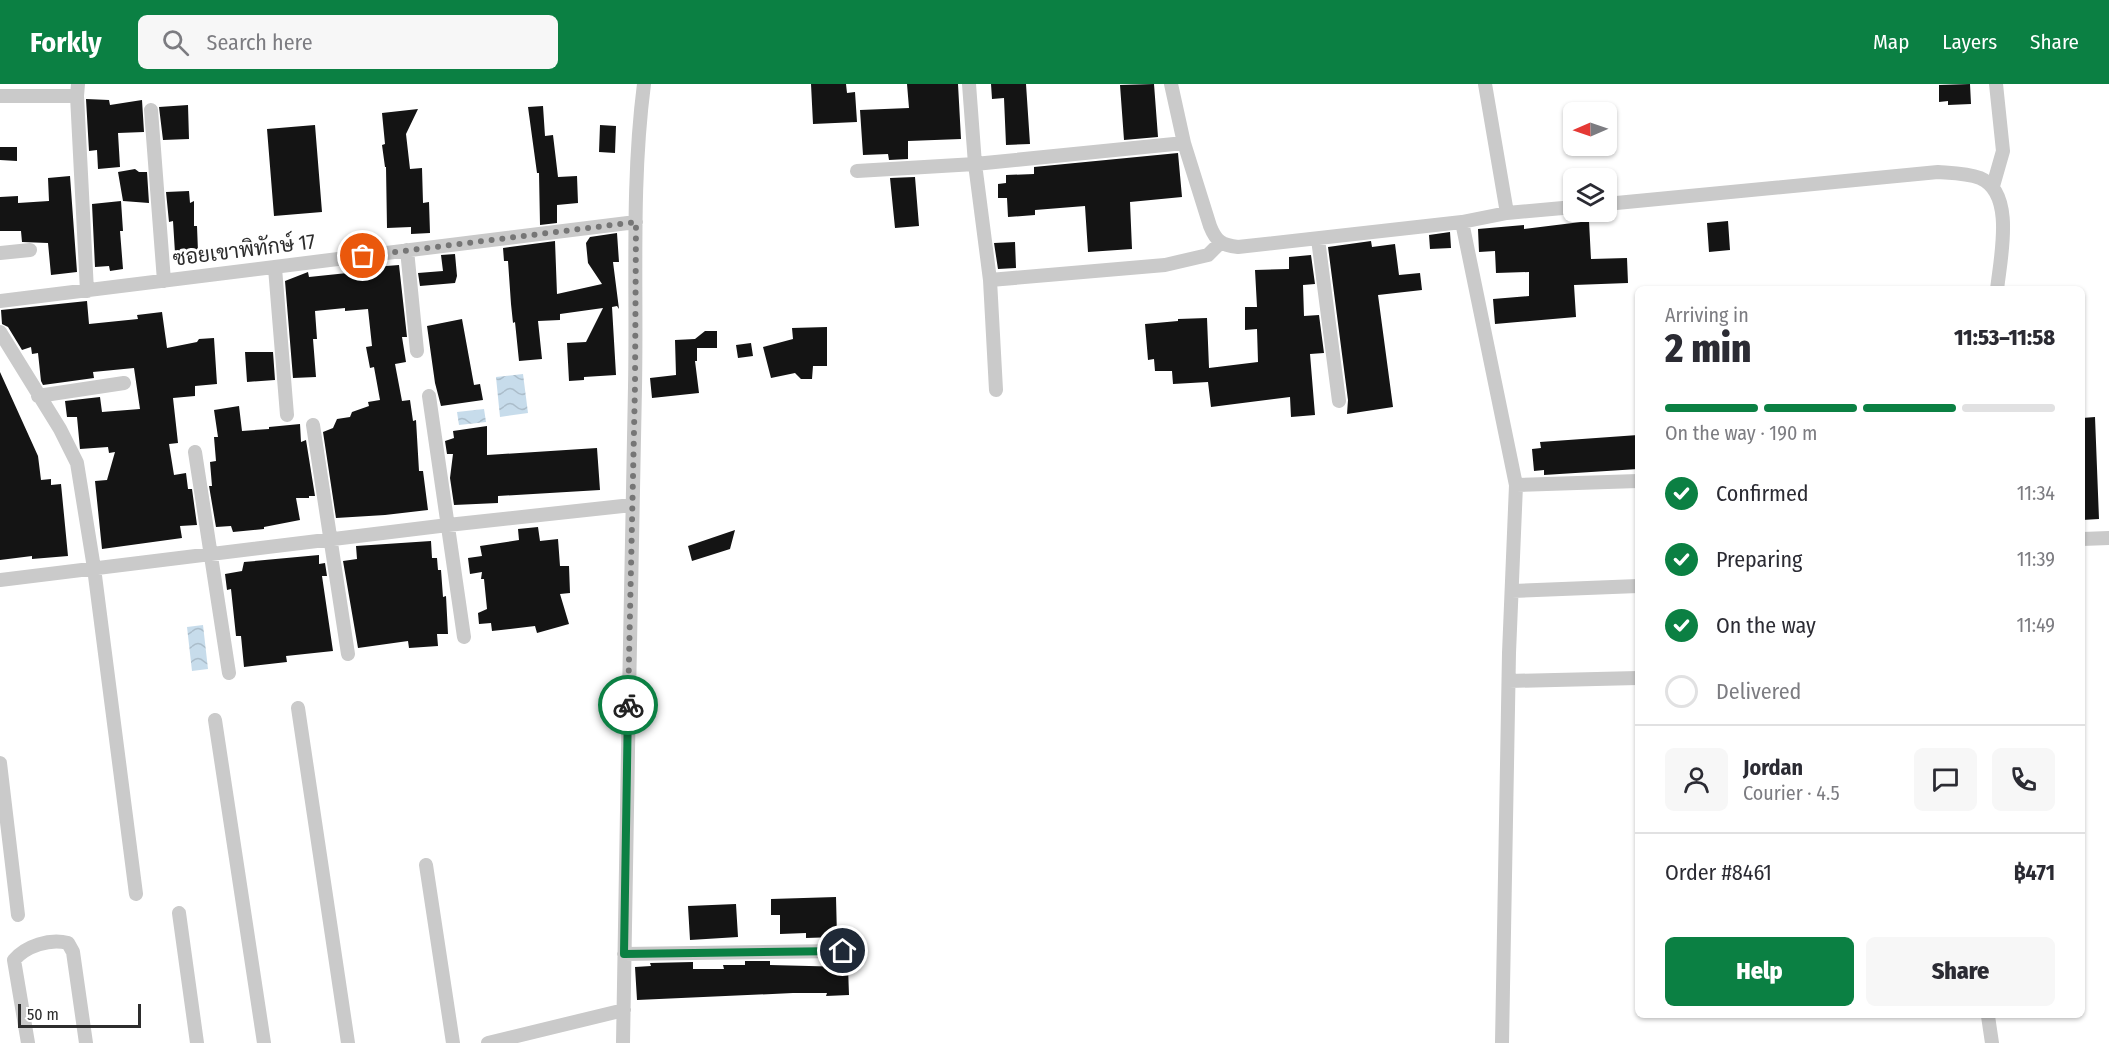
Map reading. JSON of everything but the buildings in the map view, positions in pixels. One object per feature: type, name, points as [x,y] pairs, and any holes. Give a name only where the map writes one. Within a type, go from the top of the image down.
[{"type":"street","points":[[623,1043],[636,222],[639,125],[644,84]]},
{"type":"street","points":[[969,84],[975,164],[990,280],[996,390]]},
{"type":"street","points":[[1171,84],[1185,144],[1210,226],[1220,243],[1238,247],[1318,239],[1462,222],[1507,213],[1563,208]]},
{"type":"street","points":[[1485,84],[1507,213]]},
{"type":"street","points":[[1993,186],[2003,151],[1996,84]]},
{"type":"street","points":[[0,96],[77,90],[87,291]]},
{"type":"street","points":[[151,110],[164,281]]},
{"type":"street","points":[[857,171],[975,164],[1185,144]]},
{"type":"street","points":[[1617,203],[1938,172],[1968,175],[1981,178],[1993,186],[2002,208],[1997,286]]},
{"type":"street","name":"ซอยเขาพิทักษ์ 17","points":[[0,301],[636,222]]},
{"type":"street","points":[[1462,222],[1516,485],[1509,681],[1502,1043]]},
{"type":"street","points":[[1318,239],[1339,401]]},
{"type":"street","points":[[990,280],[1165,265],[1208,255],[1220,243]]},
{"type":"street","points":[[0,253],[30,250]]},
{"type":"street","points":[[406,250],[417,351]]},
{"type":"street","points":[[274,268],[287,415]]},
{"type":"street","points":[[0,332],[60,429],[77,463],[94,568],[136,894]]},
{"type":"street","points":[[38,396],[124,383]]},
{"type":"street","points":[[429,396],[464,637]]},
{"type":"street","points":[[313,425],[348,654]]},
{"type":"street","points":[[195,452],[229,673]]},
{"type":"street","points":[[1516,485],[1635,481]]},
{"type":"street","points":[[0,580],[448,525],[632,505]]},
{"type":"street","points":[[2085,539],[2109,538]]},
{"type":"street","points":[[1512,591],[1635,586]]},
{"type":"street","points":[[1509,681],[1635,678]]},
{"type":"street","points":[[298,708],[348,1043]]},
{"type":"street","points":[[215,720],[264,1043]]},
{"type":"street","points":[[0,763],[18,915]]},
{"type":"street","points":[[426,865],[453,1043]]},
{"type":"street","points":[[178,913],[197,1043]]},
{"type":"street","points":[[28,1043],[14,960],[27,948],[59,940],[68,943],[73,952],[86,1043]]},
{"type":"street","points":[[624,954],[843,951]]},
{"type":"street","points":[[488,1043],[624,1010]]},
{"type":"street","points":[[1988,1018],[1992,1043]]},
{"type":"water","points":[[523,374],[528,413],[500,417],[496,377]]},
{"type":"water","points":[[484,409],[486,422],[459,425],[457,412]]},
{"type":"water","points":[[203,625],[208,669],[192,671],[187,627]]},
{"type":"way so far","points":[[363,256],[636,222],[628,705]]},
{"type":"route","points":[[628,705],[624,954],[843,951]]}]
